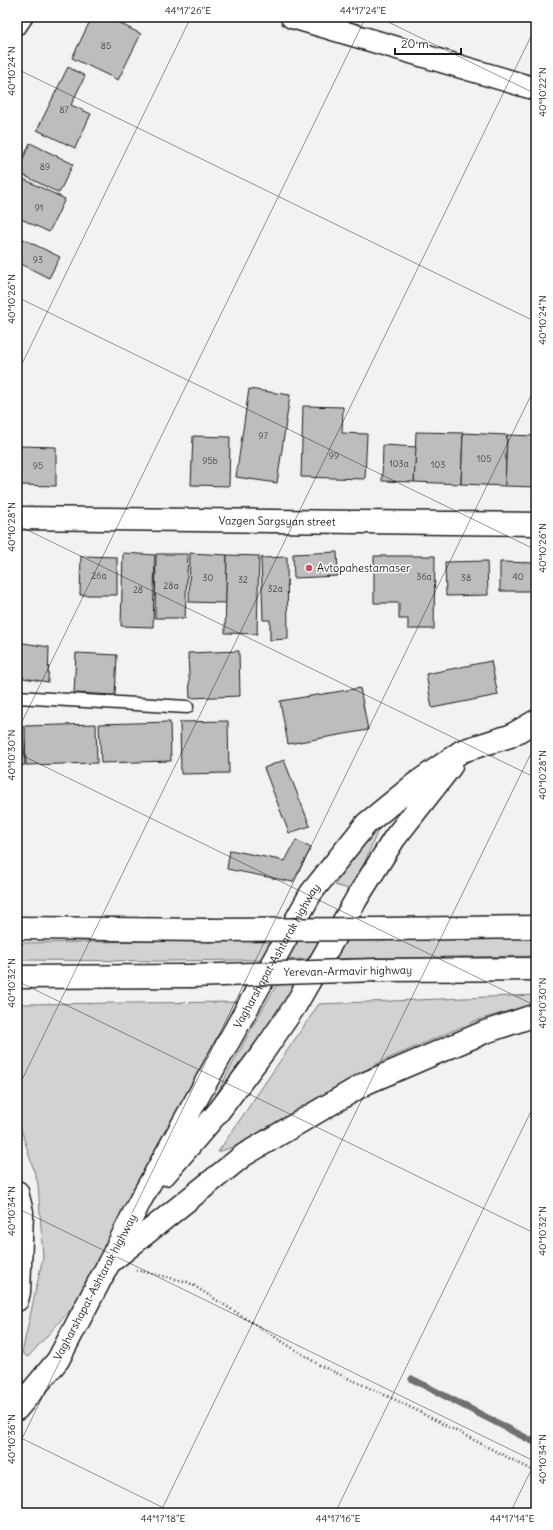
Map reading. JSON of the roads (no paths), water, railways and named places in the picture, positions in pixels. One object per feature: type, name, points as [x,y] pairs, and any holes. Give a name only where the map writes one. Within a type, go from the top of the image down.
[{"type":"main road","points":[[17,23],[21,17]]},
{"type":"main road","points":[[292,17],[536,89]]},
{"type":"main road","name":"Vazgen Sargsyan street","points":[[17,518],[536,524]]},
{"type":"main road","name":"Vagharshapat-Ashtarak highway","points":[[17,1408],[58,1360],[140,1201],[311,893],[366,824],[415,784],[462,751],[510,736],[536,721]]},
{"type":"main road","name":"Vagharshapat-Ashtarak highway","points":[[140,1201],[209,1123],[264,1051],[295,1006],[357,898],[394,839],[462,751]]},
{"type":"main road","points":[[17,928],[208,930],[536,927]]},
{"type":"main road","name":"Yerevan-Armavir highway","points":[[17,977],[190,976],[377,970],[536,969]]},
{"type":"main road","points":[[109,1263],[244,1155],[359,1087],[484,1032],[536,1015]]},
{"type":"main road","points":[[17,1192],[22,1212],[20,1292],[17,1300]]},
{"type":"lane","points":[[17,697],[187,707]]},
{"type":"waterway","points":[[412,1379],[536,1443]]},
{"type":"place","name":"Avtopahestamaser","points":[[309,568]]}]
